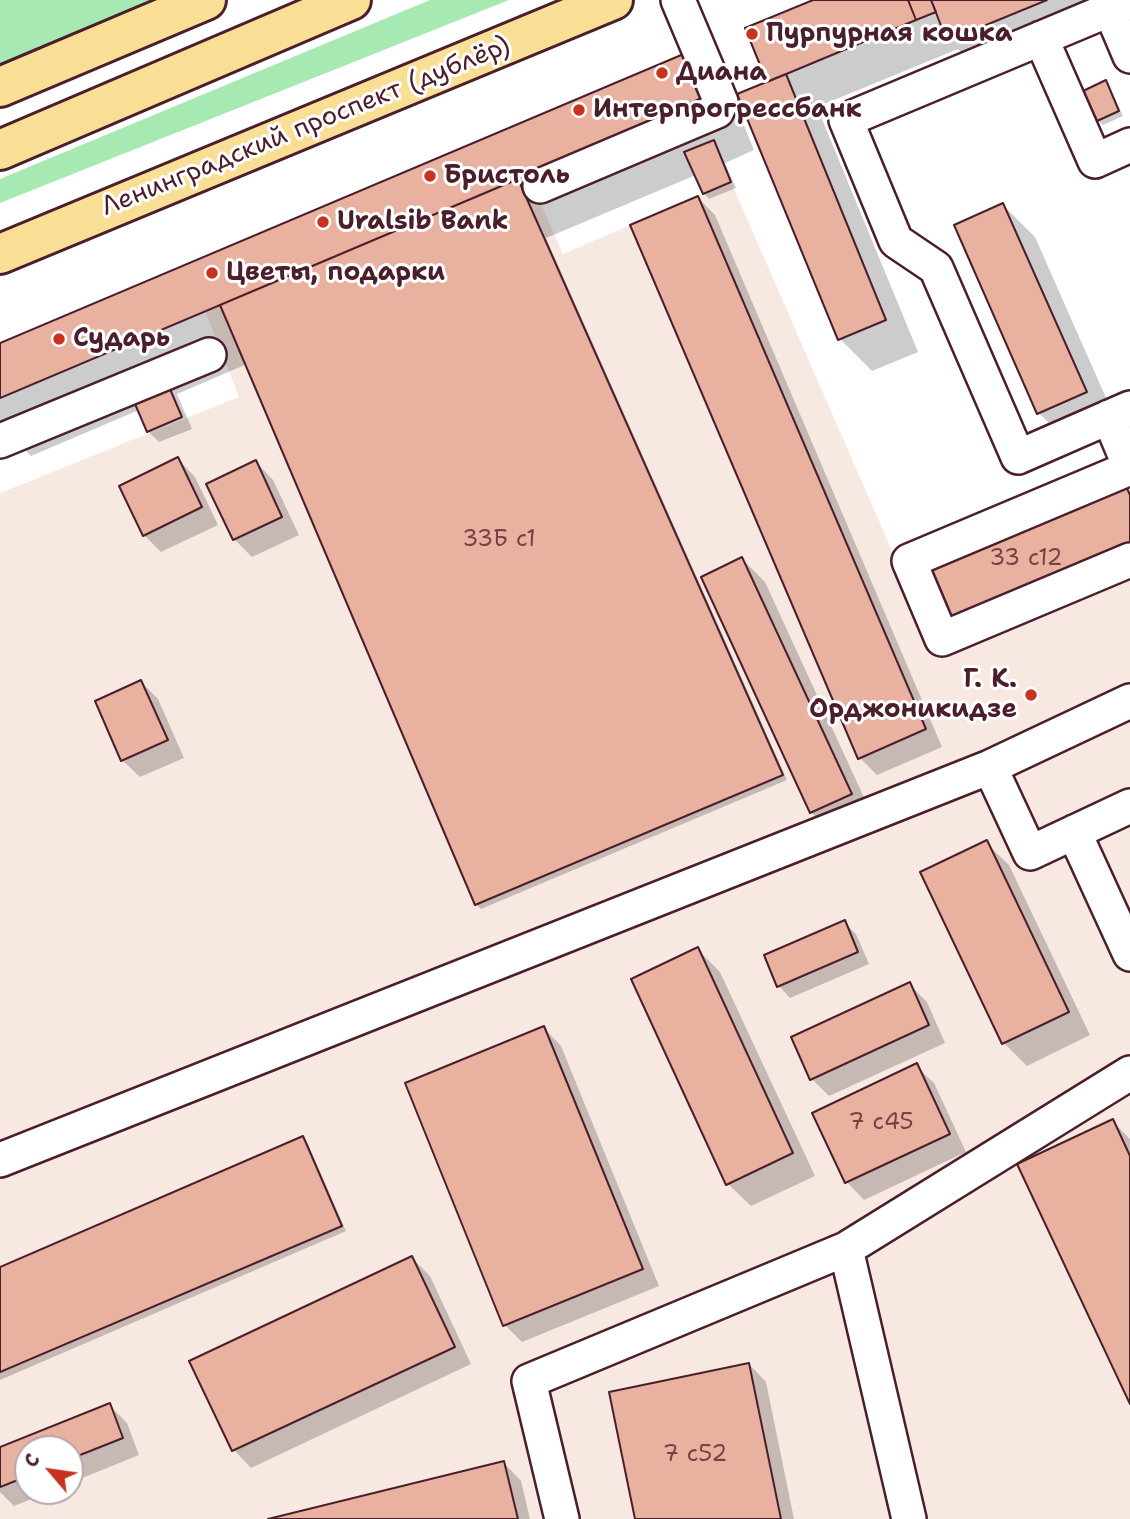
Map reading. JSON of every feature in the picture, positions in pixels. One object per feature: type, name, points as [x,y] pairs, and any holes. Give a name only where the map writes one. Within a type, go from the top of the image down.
[{"type":"main road","points":[[0,87],[206,0]]},
{"type":"main road","points":[[0,150],[351,0]]},
{"type":"main road","name":"Ленинградский проспект (дублёр)","points":[[0,254],[613,0]]},
{"type":"main road","points":[[0,234],[146,192]]},
{"type":"lane","points":[[540,186],[717,111],[721,102],[678,0]]},
{"type":"lane","points":[[1130,56],[1120,5],[846,120],[896,241],[936,268],[1018,457],[1119,412],[1130,468],[909,561],[942,639],[1130,560]]},
{"type":"lane","points":[[1041,38],[1096,161],[1130,145]]},
{"type":"lane","points":[[0,440],[209,355]]},
{"type":"lane","points":[[0,1160],[989,766],[1130,701]]},
{"type":"lane","points":[[989,766],[1030,853],[1130,806]]},
{"type":"lane","points":[[1074,832],[1130,954]]},
{"type":"lane","points":[[562,1519],[528,1381],[846,1249],[1130,1073]]},
{"type":"lane","points":[[846,1249],[909,1519]]},
{"type":"shaded area","points":[[528,175],[563,254],[731,182],[893,553],[1130,453],[1130,1519],[0,1519],[0,493],[239,397],[205,311]]},
{"type":"green space","points":[[0,0],[152,0],[0,64]]},
{"type":"green space","points":[[430,0],[509,0],[0,203],[0,179]]},
{"type":"building","points":[[813,0],[908,0],[916,20],[767,82],[745,28]]},
{"type":"building","points":[[908,0],[931,0],[936,12],[916,20]]},
{"type":"building","points":[[931,0],[1047,0],[947,41]]},
{"type":"building","points":[[686,53],[705,100],[0,398],[0,343]]},
{"type":"building","points":[[786,74],[886,320],[838,340],[737,94]]},
{"type":"building","points":[[1106,80],[1119,111],[1097,121],[1083,91]]},
{"type":"building","points":[[714,140],[731,182],[703,194],[684,152]]},
{"type":"building","points":[[518,179],[783,775],[475,905],[220,305]]},
{"type":"building","points":[[698,196],[926,729],[858,759],[630,225]]},
{"type":"building","points":[[1003,203],[1087,392],[1037,414],[954,225]]},
{"type":"building","points":[[167,382],[182,417],[147,432],[132,397]]},
{"type":"building","points":[[178,457],[202,507],[143,536],[119,486]]},
{"type":"building","points":[[256,460],[282,517],[233,540],[206,484]]},
{"type":"building","points":[[1125,484],[1130,495],[1130,550],[946,627],[922,568]]},
{"type":"building","points":[[742,557],[852,794],[810,813],[701,577]]},
{"type":"building","points":[[141,680],[168,740],[121,761],[95,701]]},
{"type":"building","points":[[987,840],[1069,1012],[1002,1044],[920,872]]},
{"type":"building","points":[[845,920],[858,952],[777,987],[764,955]]},
{"type":"building","points":[[698,947],[793,1153],[726,1185],[631,979]]},
{"type":"building","points":[[910,982],[929,1025],[810,1080],[791,1037]]},
{"type":"building","points":[[544,1026],[643,1269],[503,1326],[405,1083]]},
{"type":"building","points":[[917,1063],[950,1134],[845,1183],[812,1113]]},
{"type":"building","points":[[1113,1119],[1130,1156],[1130,1404],[1017,1164]]},
{"type":"building","points":[[303,1136],[342,1226],[0,1372],[0,1267]]},
{"type":"building","points":[[412,1256],[455,1347],[232,1451],[189,1361]]},
{"type":"building","points":[[749,1363],[781,1519],[635,1519],[609,1392]]},
{"type":"building","points":[[110,1403],[123,1438],[84,1453],[84,1435],[30,1435]]},
{"type":"building","points":[[14,1441],[14,1482],[0,1487],[0,1447]]},
{"type":"building","points":[[504,1461],[518,1519],[268,1519]]},
{"type":"place","name":"Пурпурная кошка","points":[[752,34]]},
{"type":"place","name":"Диана","points":[[662,73]]},
{"type":"place","name":"Интерпрогрессбанк","points":[[579,110]]},
{"type":"place","name":"Бристоль","points":[[430,176]]},
{"type":"place","name":"Uralsib Bank","points":[[323,222]]},
{"type":"place","name":"Цветы, подарки","points":[[212,273]]},
{"type":"place","name":"Сударь","points":[[59,339]]},
{"type":"place","name":"Г. К. Орджоникидзе","points":[[1031,695]]}]
